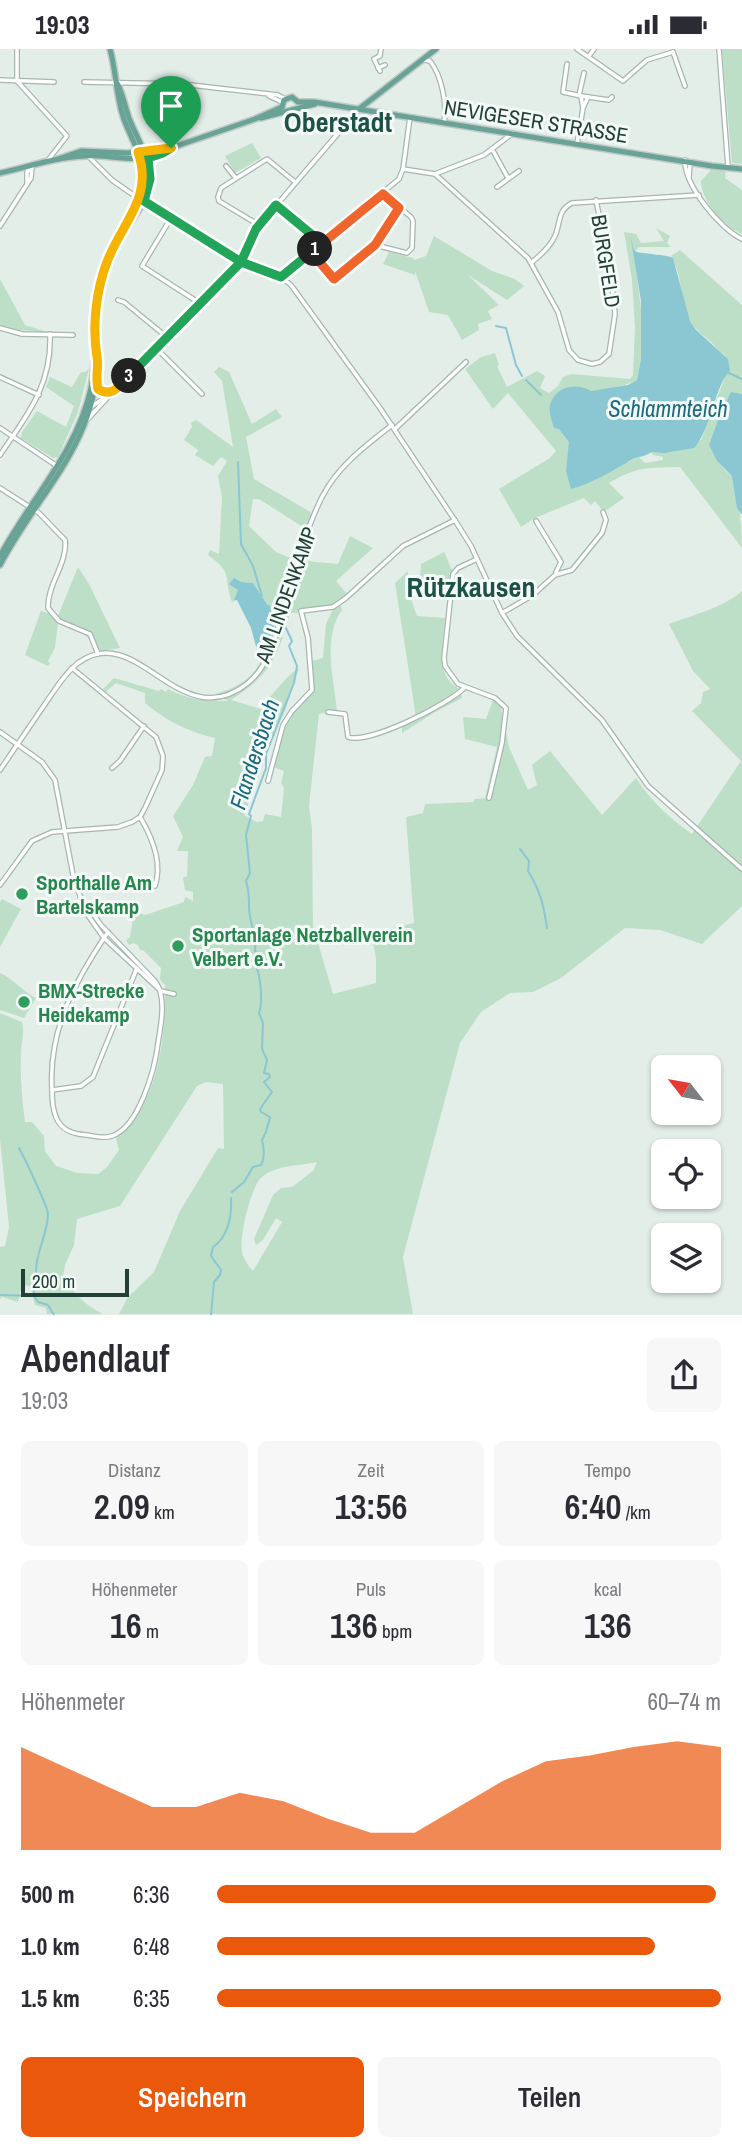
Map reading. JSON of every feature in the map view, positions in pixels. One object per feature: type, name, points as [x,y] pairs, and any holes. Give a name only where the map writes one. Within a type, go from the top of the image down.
[{"type":"main road","points":[[0,556],[58,466],[78,426],[91,388],[96,352],[95,303],[107,261],[142,199],[143,155],[123,119],[110,49]]},
{"type":"main road","points":[[359,109],[423,61],[429,50]]},
{"type":"main road","points":[[58,159],[143,155],[255,119],[284,105],[292,97],[297,105]]},
{"type":"main road","points":[[373,99],[376,112]]},
{"type":"main road","name":"NEVIGESER STRASSE","points":[[297,105],[318,103],[742,169]]},
{"type":"main road","points":[[284,105],[297,105]]},
{"type":"main road","points":[[0,173],[25,170],[79,151],[143,155]]},
{"type":"main road","points":[[0,565],[31,508],[76,443],[86,421],[96,384],[96,352]]},
{"type":"street","points":[[17,49],[17,81],[68,138],[47,162]]},
{"type":"street","points":[[381,49],[380,56],[372,60],[379,69],[385,65]]},
{"type":"street","points":[[577,49],[623,81],[647,60],[675,51],[685,86]]},
{"type":"street","points":[[589,56],[594,49]]},
{"type":"street","points":[[719,49],[728,167]]},
{"type":"street","points":[[423,61],[439,76],[444,123]]},
{"type":"street","points":[[567,64],[563,92],[609,100],[612,97]]},
{"type":"street","points":[[583,108],[580,95],[584,73]]},
{"type":"street","points":[[0,80],[54,82]]},
{"type":"street","points":[[84,82],[117,86],[182,84],[278,95],[284,105]]},
{"type":"street","points":[[577,144],[583,108],[588,97]]},
{"type":"street","points":[[86,421],[241,262],[259,225],[359,109]]},
{"type":"street","points":[[281,277],[399,179],[410,117]]},
{"type":"street","points":[[402,169],[435,174],[474,159],[513,134]]},
{"type":"street","points":[[492,149],[508,179]]},
{"type":"street","points":[[87,156],[111,180],[171,218],[241,262],[281,277],[291,285],[393,427],[454,520],[477,559],[502,613],[517,636],[602,720],[648,786],[742,869]]},
{"type":"street","points":[[259,225],[219,201],[221,188],[234,177],[267,159],[296,182]]},
{"type":"street","points":[[687,161],[696,190],[720,225],[742,239]]},
{"type":"street","points":[[226,166],[234,177]]},
{"type":"street","points":[[0,226],[33,172],[25,170]]},
{"type":"street","points":[[497,187],[519,171]]},
{"type":"street","points":[[435,174],[532,262],[549,247],[565,207],[578,201],[699,195]]},
{"type":"street","points":[[686,196],[696,190]]},
{"type":"street","points":[[375,245],[403,253],[411,252],[413,221],[408,213],[383,194]]},
{"type":"street","name":"BURGFELD","points":[[532,262],[558,312],[570,353],[578,361],[587,364],[597,364],[604,360],[612,345],[615,314],[611,275],[596,200]]},
{"type":"street","points":[[276,205],[322,244]]},
{"type":"street","points":[[311,252],[334,279],[375,245],[399,208]]},
{"type":"street","points":[[171,218],[142,266],[201,304]]},
{"type":"street","points":[[118,300],[168,338]]},
{"type":"street","points":[[0,328],[22,334],[73,335]]},
{"type":"street","points":[[0,455],[39,395],[48,367],[50,334]]},
{"type":"street","points":[[157,349],[202,394]]},
{"type":"street","name":"AM LINDENKAMP","points":[[98,654],[128,657],[177,690],[193,695],[214,697],[247,684],[270,653],[307,534],[322,497],[331,483],[353,456],[393,427],[466,362]]},
{"type":"street","points":[[0,376],[39,395]]},
{"type":"street","points":[[96,384],[101,391],[113,392]]},
{"type":"street","points":[[83,412],[113,392]]},
{"type":"street","points":[[0,428],[58,466]]},
{"type":"street","points":[[0,488],[31,508],[65,540],[65,550],[49,597],[48,608],[59,621],[90,634],[98,654],[72,668],[0,770]]},
{"type":"street","points":[[502,613],[533,595],[555,575],[572,570],[602,533],[606,520],[603,512]]},
{"type":"street","points":[[268,781],[283,725],[312,690],[308,638],[301,611],[333,607],[403,546],[454,520]]},
{"type":"street","points":[[536,521],[560,559],[561,566],[556,572]]},
{"type":"street","points":[[477,559],[458,568],[452,580],[444,657],[449,673],[464,688],[495,698],[506,708],[502,743],[489,798]]},
{"type":"street","points":[[0,885],[32,841],[45,834],[121,826],[140,817],[157,783],[163,756],[156,737],[72,668]]},
{"type":"street","points":[[328,712],[345,714],[348,737],[356,739],[400,726],[455,696],[464,688]]},
{"type":"street","points":[[112,768],[120,761],[144,726]]},
{"type":"street","points":[[0,732],[42,762],[52,775],[56,783],[74,880],[87,914],[104,938],[138,967]]},
{"type":"street","points":[[140,817],[155,851],[158,876],[155,886]]},
{"type":"street","points":[[80,896],[161,991],[174,994]]},
{"type":"street","points":[[108,932],[71,992],[60,1018],[52,1056],[55,1116],[69,1131],[104,1137],[114,1135],[123,1129],[139,1106],[156,1059],[161,991]]},
{"type":"street","points":[[52,1090],[77,1087],[93,1077],[138,967]]},
{"type":"green space","points":[[722,49],[742,49],[742,164],[732,163]]},
{"type":"green space","points":[[252,143],[261,158],[235,173],[225,156]]},
{"type":"green space","points":[[712,169],[726,171],[725,178],[742,190],[742,234],[721,219],[705,197],[701,181]]},
{"type":"green space","points":[[656,228],[670,236],[667,243],[671,247],[639,247],[634,252],[642,317],[641,359],[637,380],[602,390],[572,388],[558,393],[559,429],[569,441],[569,453],[628,462],[639,457],[645,463],[663,460],[663,457],[651,452],[671,452],[701,440],[728,369],[725,355],[690,320],[678,272],[671,256],[680,250],[742,305],[742,394],[731,393],[709,445],[720,464],[732,476],[737,490],[742,548],[680,467],[643,469],[609,483],[624,498],[604,512],[595,501],[591,505],[584,498],[535,518],[521,527],[499,489],[550,458],[556,451],[508,393],[493,409],[465,369],[481,357],[495,353],[499,365],[497,366],[507,387],[537,371],[545,376],[540,388],[549,393],[558,386],[563,377],[571,374],[630,379],[633,375],[635,328],[632,280],[624,232],[636,234],[641,243],[664,241]]},
{"type":"green space","points":[[434,236],[492,271],[515,279],[524,286],[507,300],[468,275],[499,305],[488,311],[492,319],[478,324],[479,330],[462,340],[448,315],[429,312],[415,271],[415,275],[383,264],[389,252],[414,260],[426,256]]},
{"type":"green space","points":[[0,279],[25,325],[47,332],[18,330],[0,325]]},
{"type":"green space","points":[[219,367],[229,372],[252,424],[276,409],[282,417],[246,437],[254,479],[312,513],[306,529],[259,499],[253,499],[249,526],[276,552],[295,560],[338,564],[350,536],[373,548],[336,581],[347,594],[340,600],[321,610],[290,613],[271,664],[256,681],[231,700],[261,709],[285,680],[299,668],[244,815],[257,822],[263,821],[265,814],[281,817],[284,789],[281,783],[284,771],[273,767],[285,723],[312,691],[312,661],[323,658],[326,624],[333,609],[341,606],[331,645],[337,711],[319,714],[309,806],[312,829],[313,926],[333,994],[376,983],[376,958],[371,933],[414,923],[406,817],[423,813],[425,804],[473,802],[475,799],[485,798],[497,747],[465,739],[463,717],[486,719],[493,700],[501,707],[509,747],[528,790],[537,785],[532,765],[550,751],[602,815],[636,778],[661,809],[692,834],[741,761],[692,711],[701,703],[703,692],[710,689],[693,671],[669,624],[717,607],[742,591],[742,906],[702,944],[660,930],[625,928],[561,978],[533,992],[510,993],[481,1012],[460,1043],[403,1257],[413,1314],[119,1314],[128,1297],[154,1272],[180,1211],[218,1148],[224,1149],[223,1084],[206,1082],[197,1086],[120,1206],[77,1219],[74,1245],[63,1276],[80,1298],[103,1314],[47,1314],[46,1308],[35,1305],[30,1286],[22,1285],[18,1302],[2,1297],[0,1299],[0,1247],[5,1246],[9,1227],[0,1139],[0,1013],[22,1022],[21,1072],[25,1122],[32,1122],[44,1136],[45,1151],[56,1166],[78,1173],[98,1174],[107,1167],[119,1150],[116,1138],[142,1107],[151,1088],[164,1026],[165,985],[160,980],[161,968],[140,950],[138,945],[129,945],[126,940],[130,937],[134,911],[145,915],[184,902],[185,897],[193,901],[193,892],[185,890],[183,878],[187,876],[188,851],[177,851],[183,837],[173,816],[193,785],[205,757],[212,756],[215,738],[170,721],[145,703],[145,693],[116,683],[106,692],[103,689],[114,678],[159,691],[161,689],[166,692],[168,689],[197,699],[228,701],[215,694],[241,683],[258,667],[276,619],[253,583],[241,582],[237,600],[232,602],[225,571],[208,555],[210,550],[219,554],[222,497],[218,476],[227,461],[221,457],[213,466],[195,455],[198,450],[184,440],[192,427],[191,423],[196,420],[233,447],[222,381],[214,372]],"holes":[[[317,1162],[313,1171],[292,1187],[281,1188],[273,1195],[254,1239],[256,1245],[263,1240],[276,1218],[282,1222],[253,1271],[242,1252],[242,1236],[256,1185],[265,1174],[279,1169]]]},
{"type":"green space","points":[[89,369],[78,412],[58,457],[53,458],[21,438],[22,432],[37,411],[66,427],[74,406],[46,387],[50,377],[72,387],[81,372]]},
{"type":"green space","points":[[444,552],[452,570],[448,583],[435,584],[435,581],[420,579],[421,564]]},
{"type":"green space","points":[[78,567],[120,648],[94,652],[86,636],[58,623],[55,648],[48,666],[25,655],[41,611],[58,616]]},
{"type":"green space","points":[[408,571],[409,593],[417,616],[445,618],[442,649],[444,670],[454,686],[464,691],[461,693],[462,698],[402,733],[402,725],[416,717],[395,583]]},
{"type":"green space","points":[[2,899],[21,909],[0,947],[0,902]]},
{"type":"green space","points":[[0,973],[36,998],[24,1018],[0,1010]]},
{"type":"water","name":"Schlammteich","points":[[631,239],[637,252],[673,258],[690,321],[696,330],[728,359],[730,371],[694,448],[664,453],[652,452],[571,489],[566,471],[569,442],[559,429],[554,428],[550,406],[555,395],[564,388],[581,387],[591,391],[628,385],[637,380],[641,359],[641,301]]},
{"type":"water","name":"Schlammteich","points":[[731,392],[742,394],[742,515],[737,508],[732,476],[717,461],[709,445]]},
{"type":"water","points":[[234,578],[253,583],[276,618],[267,652],[258,654],[251,628],[237,600],[234,600],[238,590],[229,584]]},
{"type":"waterway","points":[[496,326],[506,328],[516,365],[522,376]]},
{"type":"waterway","points":[[729,373],[742,379]]},
{"type":"waterway","points":[[526,380],[541,395]]},
{"type":"waterway","name":"Flandersbach","points":[[238,462],[241,544],[253,566],[262,596]]},
{"type":"waterway","name":"Flandersbach","points":[[269,606],[275,615]]},
{"type":"waterway","name":"Flandersbach","points":[[232,1192],[244,1182],[253,1167],[261,1165],[264,1153],[262,1140],[270,1117],[260,1109],[272,1092],[264,1082],[270,1077],[264,1073],[267,1060],[262,1049],[263,1023],[259,1013],[261,988],[254,963],[258,954],[255,951],[246,881],[250,873],[246,835],[251,816],[249,814],[266,768],[266,754],[294,683],[297,666],[289,646],[292,641],[285,626]]},
{"type":"waterway","points":[[520,849],[529,861],[528,871],[541,898],[547,928]]},
{"type":"waterway","points":[[19,1148],[48,1214],[37,1263],[34,1296]]},
{"type":"waterway","name":"Flandersbach","points":[[211,1315],[214,1282],[221,1270],[211,1256],[213,1247],[222,1238],[228,1225],[231,1198]]},
{"type":"waterway","points":[[0,1295],[34,1296],[38,1302],[48,1305],[54,1315]]},
{"type":"place","name":"Sporthalle Am Bartelskamp","points":[[22,894]]},
{"type":"place","name":"Sportanlage Netzballverein Velbert e.V.","points":[[178,946]]},
{"type":"place","name":"BMX-Strecke Heidekamp","points":[[24,1002]]},
{"type":"district","name":"Oberstadt","points":[[338,122]]},
{"type":"district","name":"Rützkausen","points":[[471,587]]},
{"type":"route","points":[[171,148],[138,152],[144,175],[142,192],[107,261],[100,283],[96,320],[96,384],[98,389],[107,393],[113,392],[241,262],[256,229],[276,205],[322,244],[311,252],[334,279],[375,245],[399,208],[383,194],[322,244],[311,252],[281,277],[241,262],[144,201],[150,179],[148,158],[171,148]]}]
